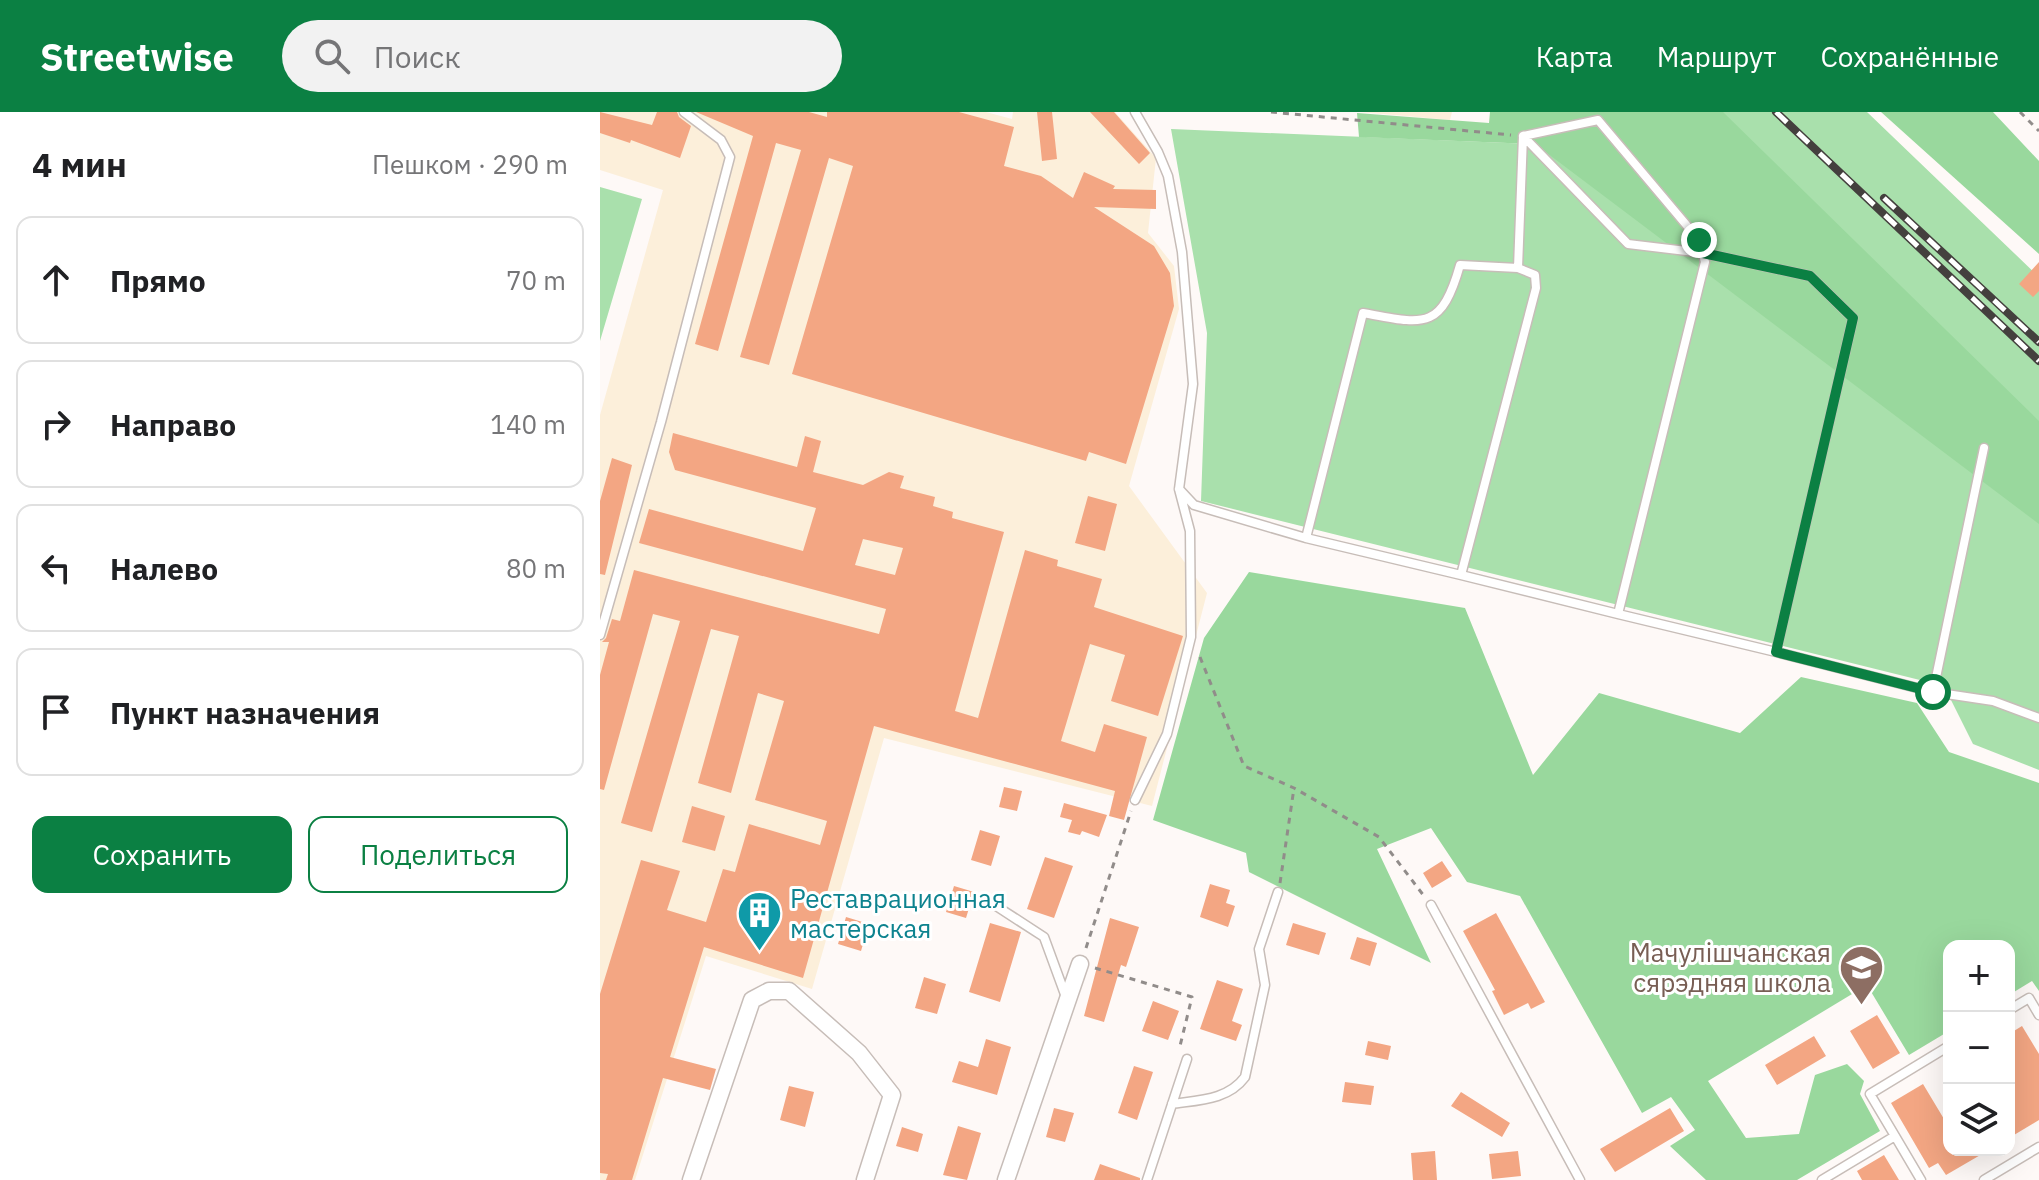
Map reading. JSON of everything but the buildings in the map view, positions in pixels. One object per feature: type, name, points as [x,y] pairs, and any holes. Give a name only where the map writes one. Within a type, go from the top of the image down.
[{"type":"street","points":[[1006,1180],[1080,964]]},
{"type":"street","points":[[691,1180],[752,1000],[769,991],[789,991],[859,1053],[892,1095],[865,1180]]},
{"type":"lane","points":[[600,635],[661,422],[730,157],[721,140],[684,112]]},
{"type":"lane","points":[[1135,112],[1168,176],[1182,252],[1193,384],[1179,489],[1190,531],[1191,637],[1167,734],[1135,800]]},
{"type":"lane","points":[[1523,136],[1598,120],[1699,240],[1705,262],[1618,614]]},
{"type":"lane","points":[[1523,136],[1628,244],[1703,253],[1810,276],[1853,318],[1776,652]]},
{"type":"lane","points":[[1518,268],[1523,136]]},
{"type":"lane","points":[[1306,538],[1363,313],[1423,321],[1438,313],[1451,295],[1460,265],[1518,268],[1535,275],[1536,288],[1461,575]]},
{"type":"lane","points":[[1933,692],[1984,448]]},
{"type":"lane","points":[[1179,489],[1194,505],[1306,538],[1933,692],[1993,701],[2039,718]]},
{"type":"lane","points":[[1172,1104],[1223,1096],[1237,1089],[1245,1077],[1265,985],[1259,949],[1278,892]]},
{"type":"lane","points":[[990,902],[1044,937],[1068,1001]]},
{"type":"lane","points":[[1431,905],[1580,1180]]},
{"type":"lane","points":[[2015,1006],[2029,998],[2039,1015]]},
{"type":"lane","points":[[1921,1180],[1870,1094],[1943,1050]]},
{"type":"lane","points":[[1147,1180],[1187,1059]]},
{"type":"lane","points":[[1822,1180],[1895,1136]]},
{"type":"lane","points":[[1984,1180],[2039,1147]]},
{"type":"path","points":[[1271,112],[1523,136]]},
{"type":"path","points":[[2020,112],[2039,131]]},
{"type":"path","points":[[1191,637],[1244,766],[1294,788],[1379,837],[1431,905]]},
{"type":"path","points":[[1278,892],[1294,788]]},
{"type":"path","points":[[1135,800],[1080,964],[1192,997],[1178,1050],[1187,1059]]},
{"type":"shaded area","points":[[600,112],[986,112],[1012,119],[1013,112],[1115,112],[1156,158],[1148,233],[1174,266],[1179,309],[1129,486],[1207,593],[1152,806],[884,738],[812,989],[706,956],[635,1180],[600,1180],[600,415],[663,190],[600,170]]},
{"type":"shaded area","points":[[1360,112],[1452,112],[1450,120]]},
{"type":"green space","points":[[1490,112],[1723,112],[2039,421],[2039,524],[1535,144],[1359,137],[1357,113],[1489,123]]},
{"type":"green space","points":[[1596,112],[1867,112],[2039,277],[2039,770],[1973,744],[1944,686],[1201,501],[1207,333],[1171,129],[1535,144]]},
{"type":"green space","points":[[1881,112],[1993,112],[2039,161],[2039,254]]},
{"type":"green space","points":[[600,187],[642,199],[600,341]]},
{"type":"green space","points":[[1249,572],[1465,608],[1533,775],[1599,693],[1740,733],[1801,677],[1917,703],[1949,752],[2039,783],[2039,991],[2032,981],[2015,991],[2015,940],[1943,940],[1943,1035],[1909,1055],[1867,985],[1708,1081],[1746,1138],[1799,1134],[1815,1075],[1847,1064],[1864,1081],[1860,1094],[1880,1131],[1797,1180],[1706,1180],[1670,1146],[1695,1130],[1671,1097],[1642,1113],[1520,896],[1467,882],[1431,828],[1377,849],[1431,963],[1249,872],[1246,853],[1153,820],[1204,638]]},
{"type":"railway","points":[[1776,112],[2039,361]]},
{"type":"railway","points":[[1884,198],[2039,342]]},
{"type":"place","name":"Реставрационная мастерская","points":[[759,952]]},
{"type":"place","name":"Мачулішчанская сярэдняя школа","points":[[1862,1006]]},
{"type":"route","points":[[1699,240],[1703,253],[1810,276],[1853,318],[1776,652],[1933,692]]}]
